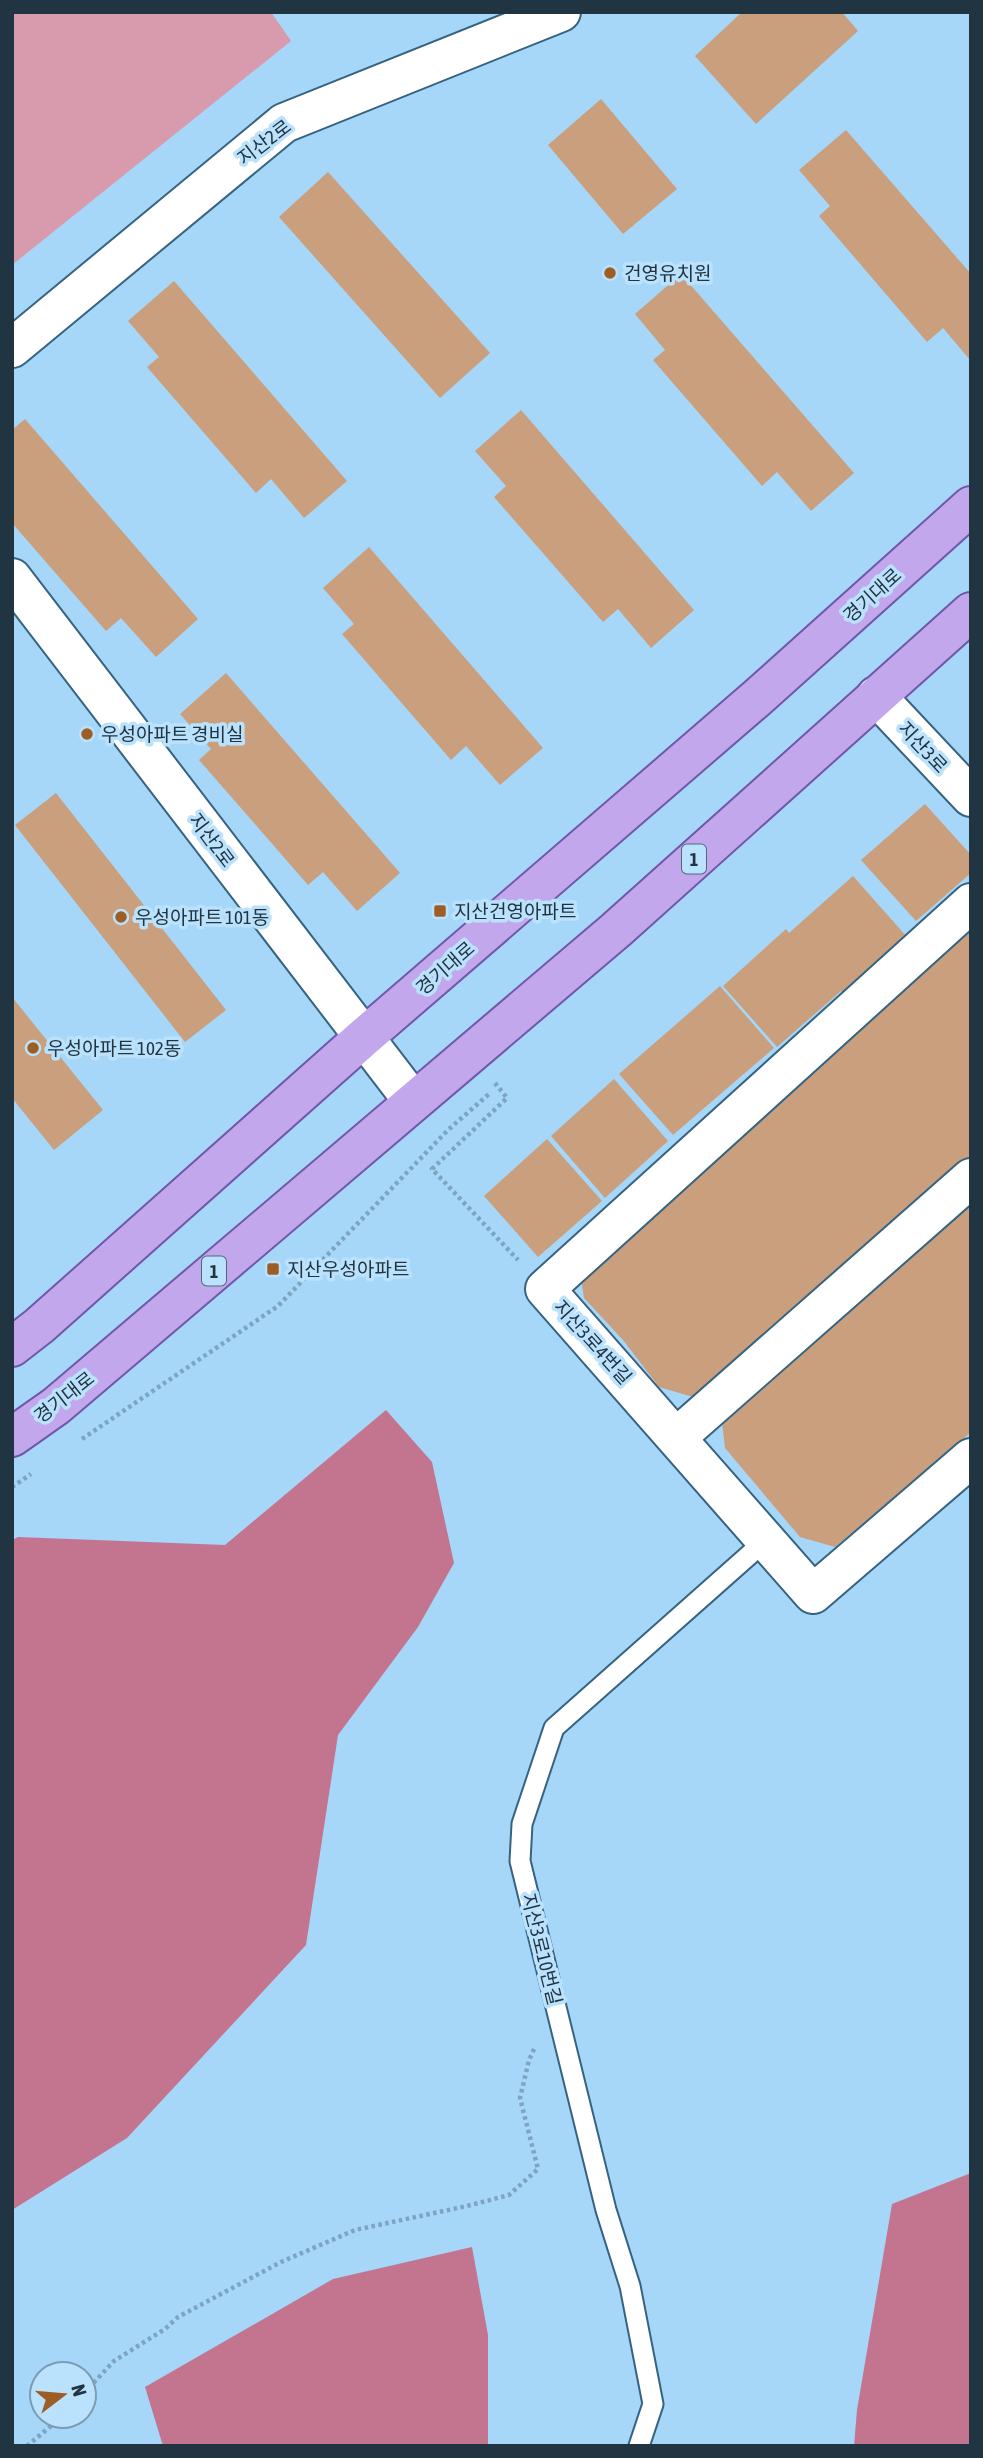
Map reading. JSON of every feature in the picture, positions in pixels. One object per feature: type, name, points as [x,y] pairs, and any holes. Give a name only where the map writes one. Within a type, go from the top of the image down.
[{"type":"main road","name":"경기대로","points":[[12,1346],[39,1326],[363,1038],[757,698],[971,506]]},
{"type":"main road","name":"경기대로","points":[[12,1437],[57,1406],[616,930],[971,612]]},
{"type":"street","name":"지산2로","points":[[12,348],[284,123],[561,12]]},
{"type":"street","name":"지산2로","points":[[12,578],[413,1101]]},
{"type":"street","name":"지산3로","points":[[877,696],[970,797]]},
{"type":"street","name":"지산3로4번길","points":[[766,1540],[545,1289],[971,903]]},
{"type":"street","points":[[677,1437],[971,1178]]},
{"type":"street","points":[[766,1540],[813,1594],[971,1458]]},
{"type":"lane","name":"지산3로10번길","points":[[639,2446],[653,2403],[629,2286],[606,2210],[520,1861],[523,1824],[554,1728],[766,1540]]},
{"type":"path","points":[[470,1053],[507,1098],[432,1170],[545,1289]]},
{"type":"path","points":[[82,1440],[278,1306],[448,1130],[508,1077]]},
{"type":"path","points":[[12,1486],[35,1471]]},
{"type":"path","points":[[98,2378],[114,2361],[165,2329],[178,2317],[281,2262],[355,2230],[509,2195],[538,2169],[520,2098],[529,2060],[536,2045],[559,2020]]},
{"type":"path","points":[[27,2446],[46,2430]]},
{"type":"shaded area","points":[[12,12],[271,12],[291,41],[12,265]]},
{"type":"shaded area","points":[[386,1410],[432,1462],[454,1563],[418,1627],[338,1735],[306,1945],[127,2138],[12,2210],[12,1540],[18,1537],[225,1545]]},
{"type":"shaded area","points":[[971,2173],[971,2446],[854,2446],[857,2410],[892,2204]]},
{"type":"shaded area","points":[[472,2247],[488,2335],[488,2446],[163,2446],[145,2387],[333,2279]]},
{"type":"building","points":[[742,12],[842,12],[858,31],[756,124],[695,56]]},
{"type":"building","points":[[601,99],[677,189],[623,234],[548,145]]},
{"type":"building","points":[[846,130],[971,274],[971,361],[943,328],[927,342],[819,216],[830,206],[799,170]]},
{"type":"building","points":[[328,172],[490,353],[440,398],[279,217]]},
{"type":"building","points":[[681,274],[854,473],[811,511],[777,472],[762,486],[653,360],[665,350],[635,314]]},
{"type":"building","points":[[174,281],[347,481],[304,518],[271,479],[256,493],[147,367],[159,357],[128,321]]},
{"type":"building","points":[[521,410],[694,610],[651,648],[618,609],[603,622],[494,497],[506,486],[475,451]]},
{"type":"building","points":[[25,419],[198,619],[156,657],[121,618],[106,631],[12,523],[12,430]]},
{"type":"building","points":[[369,547],[543,748],[500,785],[466,746],[451,760],[342,634],[354,624],[323,588]]},
{"type":"building","points":[[226,673],[400,873],[357,911],[323,872],[308,885],[199,760],[211,749],[180,714]]},
{"type":"building","name":"우성아파트 101동","points":[[56,793],[226,1010],[185,1042],[15,825]]},
{"type":"building","points":[[925,804],[971,855],[971,873],[916,921],[861,860]]},
{"type":"building","points":[[853,876],[907,937],[844,994],[841,991],[777,1047],[723,986],[786,929],[789,933]]},
{"type":"building","points":[[971,926],[971,1160],[732,1369],[693,1397],[659,1387],[623,1340],[584,1298],[580,1272]]},
{"type":"building","points":[[720,986],[774,1048],[673,1135],[619,1074]]},
{"type":"building","name":"우성아파트 102동","points":[[12,997],[103,1110],[54,1150],[12,1098]]},
{"type":"building","points":[[614,1079],[668,1141],[605,1198],[551,1136]]},
{"type":"building","points":[[547,1139],[602,1201],[538,1257],[484,1196]]},
{"type":"building","points":[[971,1204],[971,1432],[835,1547],[800,1537],[725,1448],[722,1422]]},
{"type":"place","name":"건영유치원","points":[[610,273]]},
{"type":"place","name":"우성아파트 경비실","points":[[87,734]]},
{"type":"place","name":"지산건영아파트","points":[[440,911]]},
{"type":"place","name":"우성아파트 101동","points":[[121,917]]},
{"type":"place","name":"우성아파트 102동","points":[[33,1048]]},
{"type":"place","name":"지산우성아파트","points":[[273,1269]]}]
